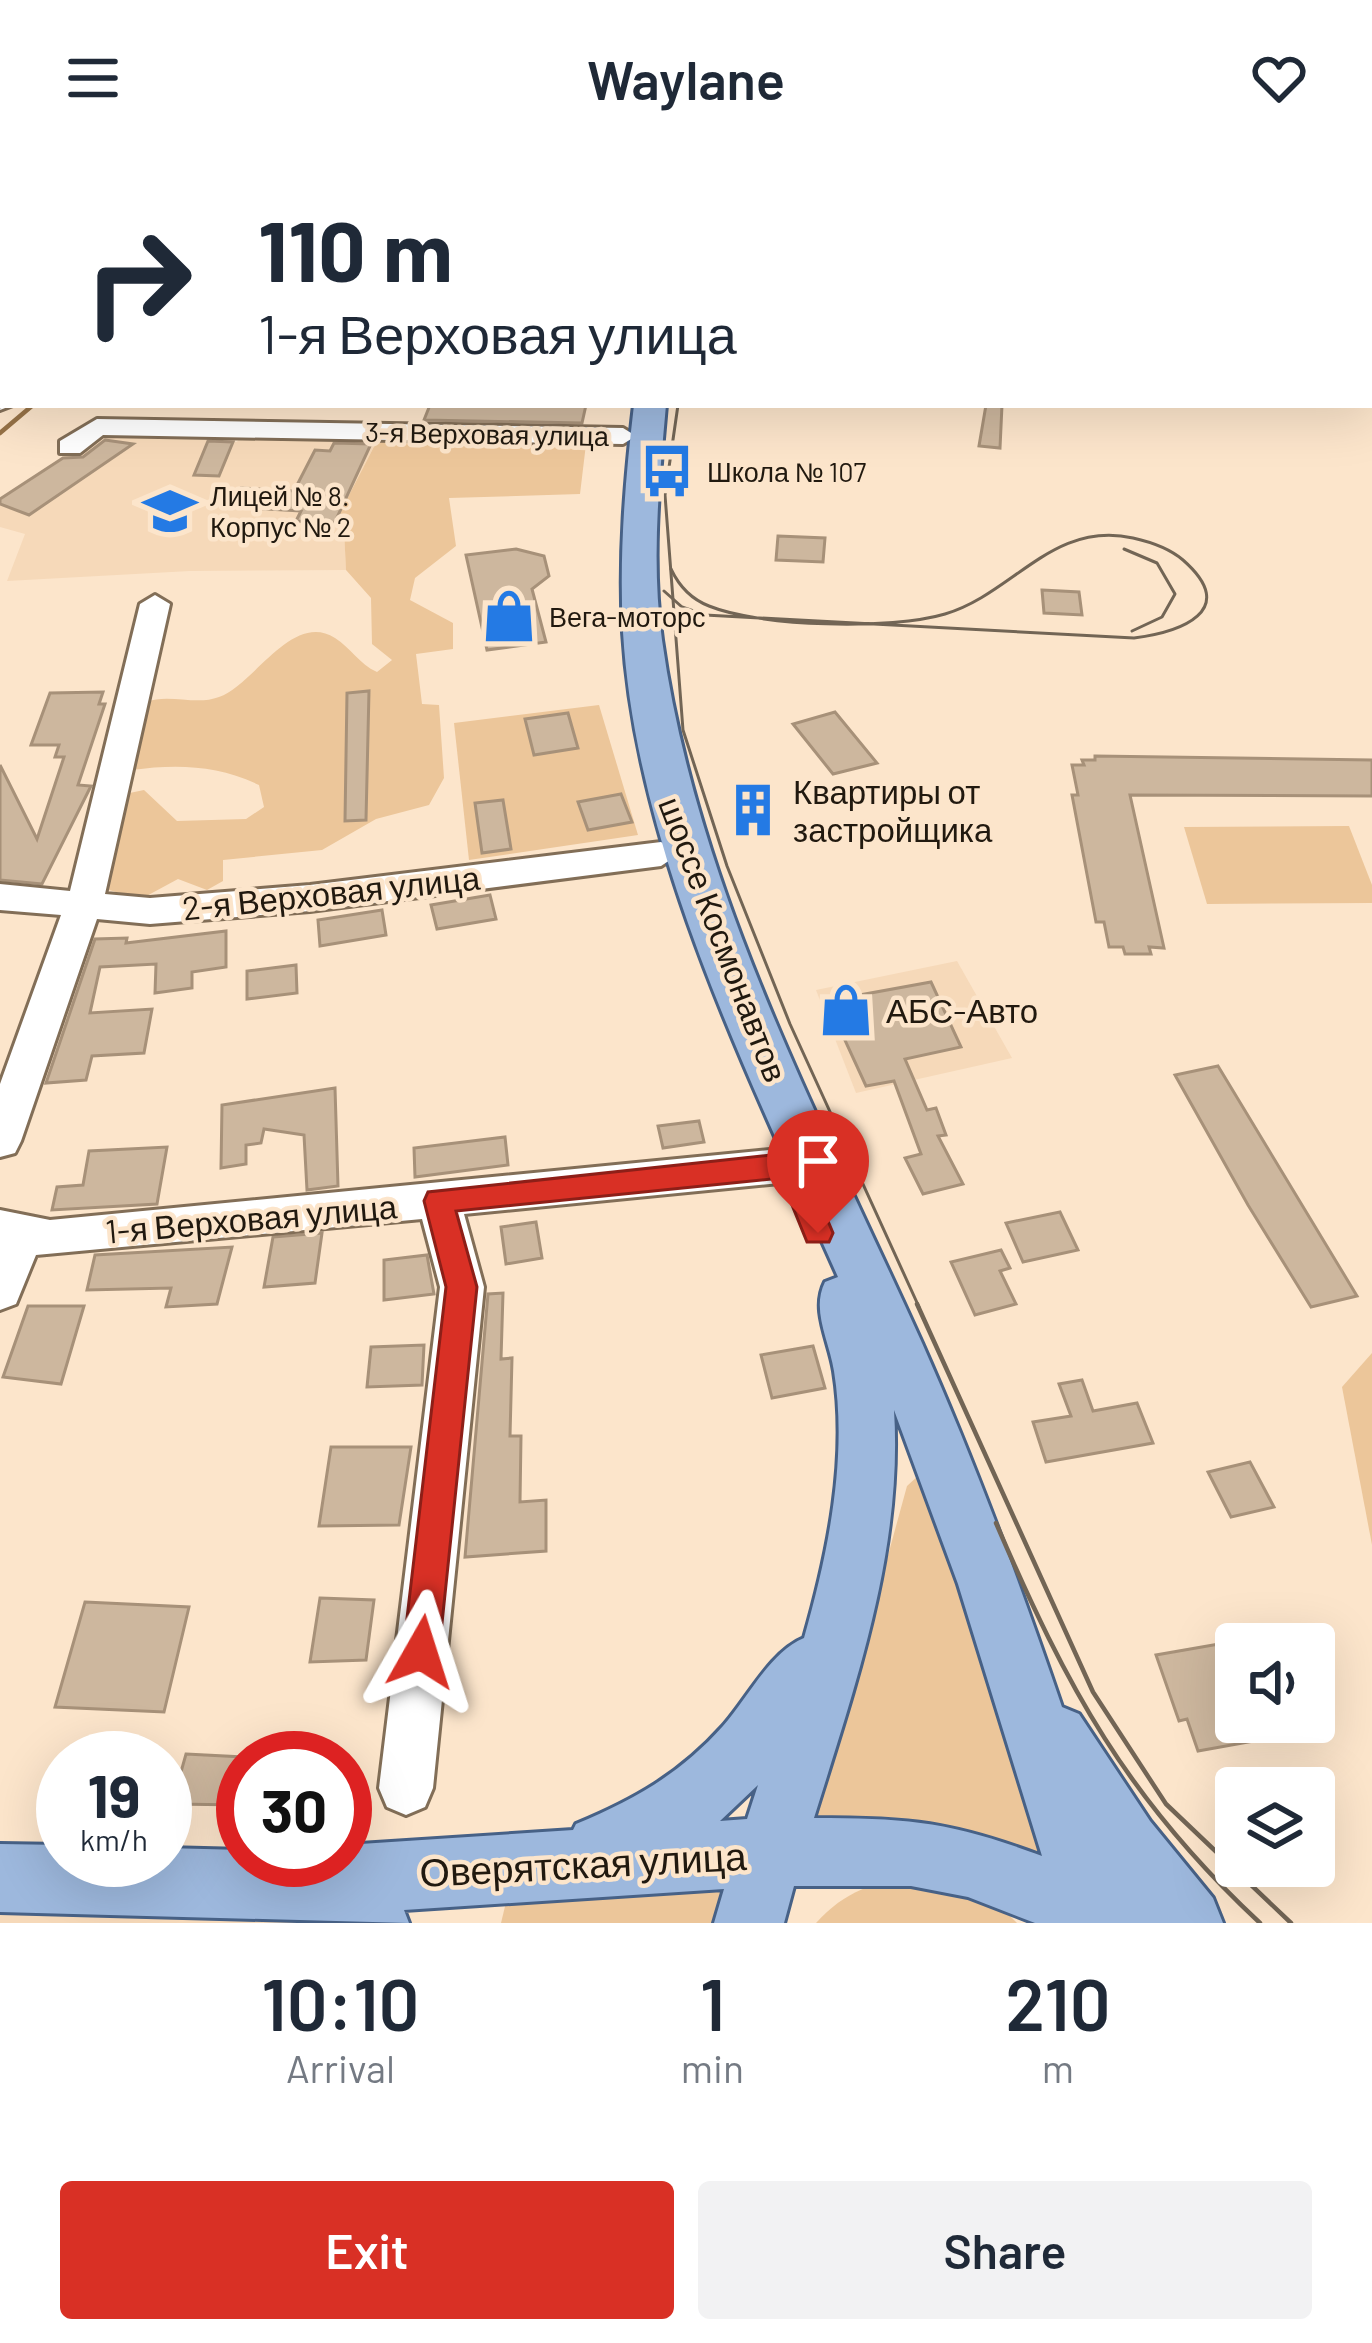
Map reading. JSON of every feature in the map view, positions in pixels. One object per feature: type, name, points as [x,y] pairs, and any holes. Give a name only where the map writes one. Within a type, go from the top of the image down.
[{"type":"main road","name":"шоссе Космонавтов","points":[[634,415],[617,599],[623,681],[641,791],[661,854],[861,1343],[868,1383],[869,1486],[834,1634],[749,1923]]},
{"type":"main road","name":"шоссе Космонавтов","points":[[634,415],[639,615],[653,728],[672,811],[791,1116],[941,1457],[1103,1918]]},
{"type":"main road","points":[[532,1865],[620,1842],[686,1808],[757,1740],[834,1634]]},
{"type":"main road","points":[[1020,1676],[1117,1832],[1188,1923]]},
{"type":"main road","name":"Оверятская улица","points":[[372,1876],[769,1852],[940,1855],[1103,1918]]},
{"type":"main road","name":"Оверятская улица","points":[[0,1878],[216,1884]]},
{"type":"main road","name":"Оверятская улица","points":[[258,1887],[374,1923]]},
{"type":"street","name":"3-я Верховая улица","points":[[70,447],[98,427],[332,418],[634,415]]},
{"type":"street","points":[[0,1141],[95,872],[155,604]]},
{"type":"street","name":"2-я Верховая улица","points":[[0,897],[150,911],[310,898],[661,854]]},
{"type":"street","name":"1-я Верховая улица","points":[[11,1233],[439,1201],[790,1165]]},
{"type":"street","points":[[406,1788],[462,1287],[439,1201]]},
{"type":"street","points":[[0,1291],[11,1233]]},
{"type":"shaded area","name":"Лицей № 8. Корпус № 2","points":[[99,433],[237,442],[241,436],[379,437],[334,523],[344,530],[346,570],[190,571],[7,581],[25,534],[0,527],[0,499]]},
{"type":"shaded area","points":[[379,437],[570,439],[586,444],[580,494],[449,498],[456,546],[415,578],[410,600],[453,623],[453,649],[416,654],[422,704],[439,705],[444,778],[429,805],[376,819],[322,850],[223,860],[223,881],[207,890],[178,879],[141,899],[102,888],[120,795],[144,790],[177,821],[246,819],[264,807],[259,785],[228,773],[181,767],[132,770],[146,702],[219,697],[304,634],[319,632],[335,638],[377,672],[392,660],[372,644],[371,598],[346,570],[344,530],[334,524]]},
{"type":"shaded area","points":[[599,705],[638,835],[469,860],[454,723]]},
{"type":"shaded area","points":[[1349,826],[1372,885],[1372,903],[1207,904],[1184,827]]},
{"type":"shaded area","points":[[957,961],[1012,1058],[856,1093],[816,990]]},
{"type":"shaded area","points":[[1372,1353],[1372,1545],[1342,1387]]},
{"type":"shaded area","points":[[919,1475],[925,1479],[1048,1865],[934,1828],[876,1820],[815,1822],[907,1486]]},
{"type":"shaded area","points":[[917,1876],[1002,1908],[1017,1923],[816,1923],[862,1889]]},
{"type":"shaded area","points":[[724,1886],[712,1923],[501,1923],[508,1894]]},
{"type":"shaded area","points":[[0,1899],[291,1908],[334,1923],[0,1923]]},
{"type":"building","points":[[429,408],[585,408],[582,423],[424,420]]},
{"type":"building","points":[[985,408],[1002,408],[1000,448],[979,446]]},
{"type":"building","points":[[105,440],[133,444],[29,515],[0,504],[0,499],[63,458],[83,457]]},
{"type":"building","points":[[208,441],[233,442],[219,476],[194,475]]},
{"type":"building","points":[[334,443],[371,444],[334,524],[296,521],[301,511],[230,507],[241,488],[294,491],[315,450],[330,451]]},
{"type":"building","points":[[778,536],[825,538],[823,562],[776,560]]},
{"type":"building","name":"Вега-моторс","points":[[516,549],[544,556],[549,576],[532,589],[546,642],[487,650],[466,555]]},
{"type":"building","points":[[1042,590],[1079,592],[1082,615],[1044,613]]},
{"type":"building","points":[[369,691],[366,820],[345,821],[347,693]]},
{"type":"building","points":[[103,692],[99,704],[105,704],[78,785],[91,786],[42,884],[0,880],[0,765],[37,839],[64,757],[55,757],[59,745],[31,745],[50,693]]},
{"type":"building","points":[[835,712],[877,763],[833,774],[793,724]]},
{"type":"building","points":[[568,713],[578,748],[534,755],[525,719]]},
{"type":"building","points":[[1095,756],[1372,760],[1372,796],[1130,795],[1164,948],[1149,947],[1151,954],[1125,954],[1123,947],[1109,947],[1104,922],[1096,922],[1072,795],[1078,795],[1072,765],[1084,765],[1082,760],[1095,760]]},
{"type":"building","points":[[621,794],[632,822],[588,830],[578,802]]},
{"type":"building","points":[[503,800],[511,849],[482,853],[475,803]]},
{"type":"building","points":[[490,895],[496,919],[437,929],[431,905]]},
{"type":"building","points":[[382,910],[386,935],[320,946],[318,920]]},
{"type":"building","points":[[226,931],[226,967],[192,972],[192,988],[155,993],[156,964],[100,967],[90,1013],[152,1009],[144,1053],[92,1056],[86,1080],[46,1083],[95,939],[127,938],[126,943]]},
{"type":"building","points":[[296,965],[297,993],[247,999],[247,971]]},
{"type":"building","points":[[931,982],[961,1047],[905,1059],[927,1110],[936,1108],[946,1135],[938,1136],[963,1184],[923,1194],[905,1158],[921,1154],[894,1081],[866,1086],[827,1001]]},
{"type":"building","points":[[1218,1066],[1357,1296],[1311,1307],[1248,1205],[1175,1075]]},
{"type":"building","points":[[335,1088],[338,1186],[307,1190],[304,1135],[264,1129],[261,1143],[246,1145],[246,1164],[221,1168],[222,1105]]},
{"type":"building","points":[[699,1121],[704,1142],[663,1148],[658,1126]]},
{"type":"building","points":[[505,1137],[508,1165],[415,1177],[414,1148]]},
{"type":"building","points":[[167,1147],[157,1204],[52,1210],[57,1187],[83,1185],[89,1151]]},
{"type":"building","points":[[1060,1212],[1078,1250],[1023,1262],[1006,1223]]},
{"type":"building","points":[[536,1222],[542,1258],[506,1264],[501,1227]]},
{"type":"building","points":[[322,1233],[315,1283],[264,1287],[273,1237]]},
{"type":"building","points":[[232,1247],[217,1304],[166,1307],[171,1288],[87,1290],[95,1255]]},
{"type":"building","points":[[1001,1250],[1010,1268],[1000,1271],[1016,1304],[975,1315],[951,1262]]},
{"type":"building","points":[[427,1255],[434,1294],[384,1300],[384,1260]]},
{"type":"building","points":[[503,1293],[501,1359],[512,1358],[510,1436],[521,1436],[520,1502],[546,1500],[546,1551],[465,1557],[488,1294]]},
{"type":"building","points":[[28,1306],[84,1306],[61,1384],[3,1377]]},
{"type":"building","points":[[424,1345],[422,1385],[367,1387],[371,1347]]},
{"type":"building","points":[[813,1346],[825,1388],[772,1398],[761,1355]]},
{"type":"building","points":[[1082,1380],[1093,1411],[1137,1403],[1153,1443],[1046,1462],[1033,1422],[1071,1416],[1059,1384]]},
{"type":"building","points":[[331,1447],[411,1447],[399,1525],[319,1526]]},
{"type":"building","points":[[1250,1462],[1274,1507],[1231,1517],[1208,1472]]},
{"type":"building","points":[[320,1598],[374,1600],[366,1660],[310,1662]]},
{"type":"building","points":[[85,1602],[189,1607],[164,1712],[55,1707]]},
{"type":"building","points":[[1215,1645],[1215,1743],[1242,1743],[1198,1751],[1187,1719],[1179,1721],[1156,1655]]},
{"type":"building","points":[[192,1754],[216,1756],[216,1805],[192,1804]]},
{"type":"waterway","points":[[0,433],[29,408]]},
{"type":"tram line","points":[[673,599],[665,495],[678,408]]},
{"type":"tram line","points":[[1105,535],[1140,540],[1172,552],[1199,578],[1206,593],[1198,616],[1169,630],[1134,638],[866,624],[945,614],[992,591],[1056,549],[1105,535]]},
{"type":"tram line","points":[[1124,549],[1157,563],[1175,594],[1162,617],[1132,631]]},
{"type":"tram line","points":[[671,569],[697,600],[760,618]]},
{"type":"tram line","points":[[664,591],[673,599]]},
{"type":"tram line","points":[[673,599],[705,615],[760,618]]},
{"type":"tram line","points":[[673,599],[683,730],[727,866],[790,1024],[919,1307]]},
{"type":"tram line","points":[[760,618],[866,624]]},
{"type":"tram line","points":[[760,618],[866,624]]},
{"type":"tram line","points":[[917,1304],[1093,1692],[1166,1804],[1291,1923]]},
{"type":"tram line","points":[[996,1523],[1048,1638],[1105,1738],[1173,1831],[1260,1923]]},
{"type":"place","name":"Школа № 107","points":[[667,471]]},
{"type":"place","name":"Лицей № 8. Корпус № 2","points":[[170,511]]},
{"type":"place","name":"Вега-моторс","points":[[509,616]]},
{"type":"place","name":"Квартиры от застройщика","points":[[753,810]]},
{"type":"place","name":"АБС-Авто","points":[[846,1010]]},
{"type":"route","points":[[421,1652],[462,1287],[439,1201],[790,1165],[818,1233]]}]
